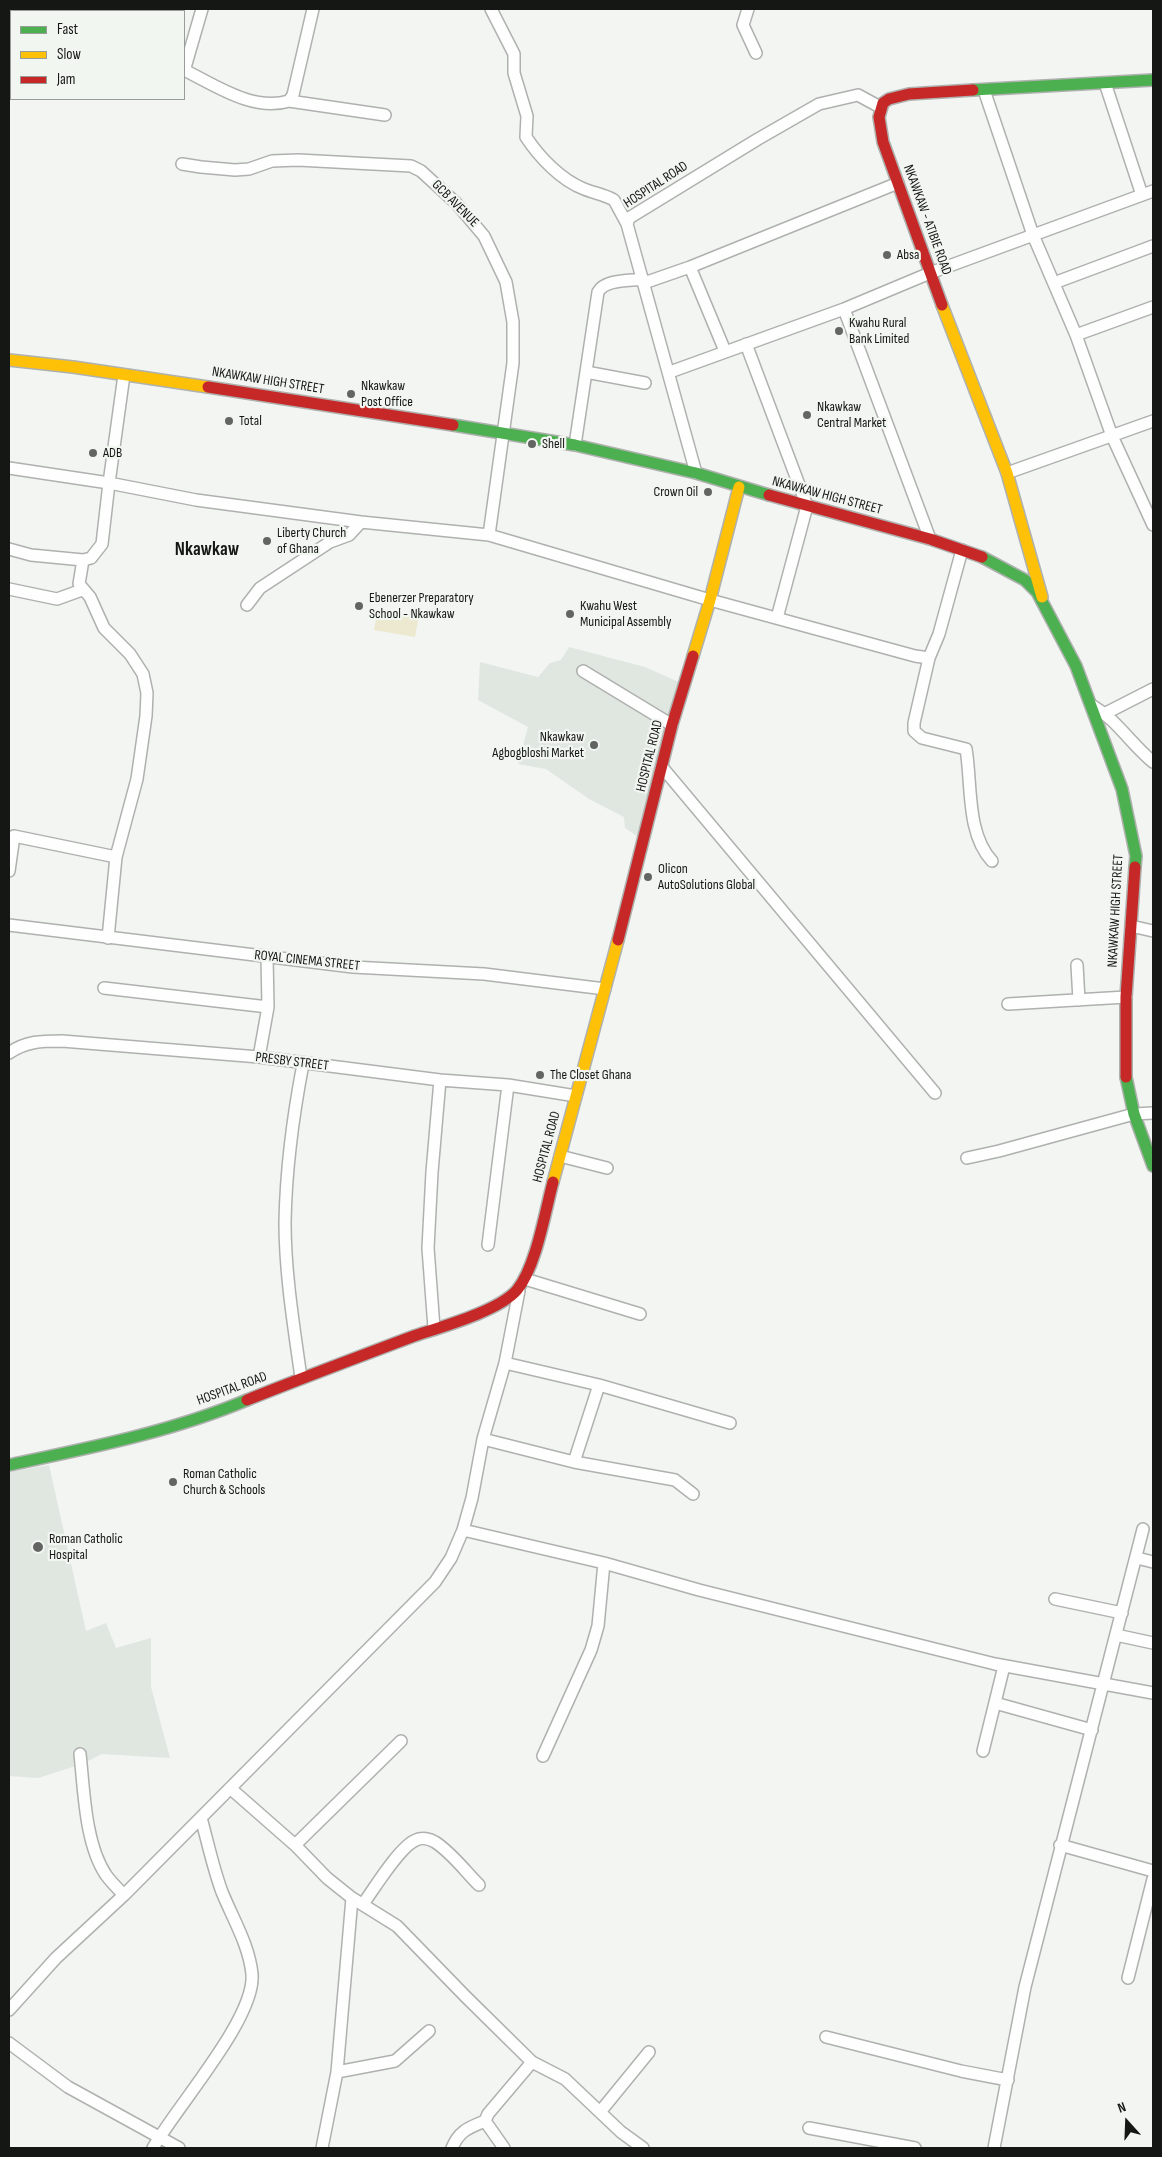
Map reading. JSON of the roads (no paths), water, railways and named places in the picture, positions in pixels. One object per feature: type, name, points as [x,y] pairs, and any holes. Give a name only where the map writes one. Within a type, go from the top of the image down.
[{"type":"main road","points":[[880,107],[884,101],[900,95],[1153,80]]},
{"type":"main road","name":"NKAWKAW - ATIBIE ROAD","points":[[880,107],[878,120],[880,131],[930,272],[1007,473],[1044,606]]},
{"type":"main road","name":"NKAWKAW HIGH STREET","points":[[9,360],[124,374],[575,445],[696,473],[739,488],[930,539],[979,556],[1025,580],[1037,592],[1076,666],[1093,706],[1122,789],[1136,856],[1126,998],[1125,1074],[1134,1114],[1150,1153],[1153,1166]]},
{"type":"main road","name":"HOSPITAL ROAD","points":[[9,1465],[114,1443],[241,1403],[301,1378],[506,1301],[518,1291],[525,1279],[560,1156],[631,892],[672,725],[710,600],[739,488]]},
{"type":"street","points":[[185,67],[202,9]]},
{"type":"street","points":[[289,102],[293,95],[313,9]]},
{"type":"street","points":[[491,9],[514,54],[514,73],[527,116],[526,137],[529,142],[551,167],[573,183],[583,189],[614,200],[627,224]]},
{"type":"street","points":[[748,9],[743,25],[756,53]]},
{"type":"street","points":[[185,70],[246,100],[289,102],[385,115]]},
{"type":"street","points":[[1105,83],[1142,195]]},
{"type":"street","points":[[984,90],[1033,235],[1076,335],[1112,436],[1153,525]]},
{"type":"street","name":"HOSPITAL ROAD","points":[[696,473],[670,372],[627,224],[630,218],[758,139],[820,104],[858,96],[880,107]]},
{"type":"street","name":"GCB AVENUE","points":[[182,164],[201,168],[236,170],[249,169],[272,161],[298,160],[411,166],[421,170],[456,203],[484,236],[506,282],[512,322],[514,362],[502,432],[489,535]]},
{"type":"street","points":[[575,445],[598,292],[601,287],[609,284],[643,281],[690,267],[898,183]]},
{"type":"street","points":[[670,372],[844,309],[930,272],[1153,191]]},
{"type":"street","points":[[1054,283],[1153,246]]},
{"type":"street","points":[[690,267],[725,351]]},
{"type":"street","points":[[1076,335],[1153,307]]},
{"type":"street","points":[[844,309],[930,539]]},
{"type":"street","points":[[746,344],[807,506],[778,618]]},
{"type":"street","points":[[586,372],[645,383]]},
{"type":"street","points":[[9,549],[31,555],[83,560],[91,558],[97,553],[102,544],[124,374]]},
{"type":"street","points":[[1007,473],[1153,421]]},
{"type":"street","points":[[9,468],[109,483],[196,500],[361,522],[489,535],[710,600],[929,658]]},
{"type":"street","points":[[247,605],[260,588],[330,542],[349,535],[361,522]]},
{"type":"street","points":[[962,550],[940,634],[929,658],[914,731],[922,738],[966,749],[969,799],[985,854],[992,861]]},
{"type":"street","points":[[83,560],[79,584],[90,598],[104,628],[130,654],[143,674],[147,693],[146,716],[137,779],[116,857],[108,938]]},
{"type":"street","points":[[9,589],[57,599],[82,590]]},
{"type":"street","points":[[583,671],[672,725]]},
{"type":"street","points":[[1106,713],[1153,689]]},
{"type":"street","points":[[1093,706],[1106,713],[1137,749],[1153,762]]},
{"type":"street","points":[[662,767],[935,1093]]},
{"type":"street","points":[[9,871],[12,836],[116,857]]},
{"type":"street","name":"ROYAL CINEMA STREET","points":[[9,925],[352,967],[484,974],[605,989]]},
{"type":"street","points":[[1131,926],[1153,931]]},
{"type":"street","points":[[259,1057],[268,1007],[267,957]]},
{"type":"street","points":[[1077,965],[1079,1000]]},
{"type":"street","points":[[104,988],[268,1007]]},
{"type":"street","points":[[1008,1004],[1126,998]]},
{"type":"street","name":"PRESBY STREET","points":[[9,1053],[36,1041],[62,1041],[259,1057],[302,1064],[440,1080],[508,1085],[576,1096]]},
{"type":"street","points":[[301,1378],[292,1311],[285,1224],[290,1140],[302,1064]]},
{"type":"street","points":[[434,1328],[428,1248],[440,1080]]},
{"type":"street","points":[[488,1246],[508,1085]]},
{"type":"street","points":[[968,1158],[1134,1114],[1153,1113]]},
{"type":"street","points":[[560,1156],[607,1168]]},
{"type":"street","points":[[525,1279],[640,1314]]},
{"type":"street","points":[[9,2010],[56,1958],[124,1896],[435,1582],[451,1558],[463,1530],[472,1498],[482,1439],[505,1363],[518,1291]]},
{"type":"street","points":[[505,1363],[599,1385],[730,1423]]},
{"type":"street","points":[[574,1462],[599,1385]]},
{"type":"street","points":[[482,1439],[574,1462],[676,1480],[693,1494]]},
{"type":"street","points":[[994,2148],[1025,1986],[1143,1529]]},
{"type":"street","points":[[463,1530],[604,1563],[708,1593],[1004,1666],[1153,1693]]},
{"type":"street","points":[[1137,1558],[1153,1562]]},
{"type":"street","points":[[543,1756],[592,1650],[598,1626],[604,1563]]},
{"type":"street","points":[[1055,1599],[1122,1613]]},
{"type":"street","points":[[1116,1634],[1153,1643]]},
{"type":"street","points":[[984,1751],[1004,1666]]},
{"type":"street","points":[[995,1702],[1092,1730]]},
{"type":"street","points":[[295,1845],[401,1741]]},
{"type":"street","points":[[80,1754],[90,1829],[95,1851],[105,1874],[124,1896]]},
{"type":"street","points":[[230,1788],[295,1845],[327,1878],[352,1898],[397,1926],[532,2062],[565,2079],[621,2132],[643,2148]]},
{"type":"street","points":[[153,2148],[234,2030],[249,1996],[252,1975],[238,1923],[222,1892],[201,1818]]},
{"type":"street","points":[[363,1904],[405,1847],[417,1839],[426,1839],[434,1842],[456,1860],[479,1885]]},
{"type":"street","points":[[1060,1845],[1153,1871]]},
{"type":"street","points":[[1128,1978],[1153,1878]]},
{"type":"street","points":[[322,2148],[338,2072],[352,1898]]},
{"type":"street","points":[[338,2072],[395,2062],[429,2031]]},
{"type":"street","points":[[826,2038],[961,2071],[1008,2080]]},
{"type":"street","points":[[9,2042],[68,2087],[179,2148]]},
{"type":"street","points":[[600,2112],[649,2052]]},
{"type":"street","points":[[452,2148],[456,2137],[465,2130],[485,2121],[488,2114],[532,2062]]},
{"type":"street","points":[[485,2121],[504,2148]]},
{"type":"street","points":[[808,2128],[915,2148]]},
{"type":"place","name":"Absa","points":[[887,255]]},
{"type":"place","name":"Kwahu Rural Bank Limited","points":[[839,331]]},
{"type":"place","name":"Nkawkaw Post Office","points":[[351,394]]},
{"type":"place","name":"Nkawkaw Central Market","points":[[807,415]]},
{"type":"place","name":"Total","points":[[229,421]]},
{"type":"place","name":"Shell","points":[[532,444]]},
{"type":"place","name":"ADB","points":[[93,453]]},
{"type":"place","name":"Crown Oil","points":[[708,492]]},
{"type":"place","name":"Liberty Church of Ghana","points":[[267,541]]},
{"type":"place","name":"Ebenerzer Preparatory School - Nkawkaw","points":[[359,606]]},
{"type":"place","name":"Kwahu West Municipal Assembly","points":[[570,614]]},
{"type":"place","name":"Nkawkaw Agbogbloshi Market","points":[[594,745]]},
{"type":"place","name":"Olicon AutoSolutions Global","points":[[648,877]]},
{"type":"place","name":"The Closet Ghana","points":[[540,1075]]},
{"type":"place","name":"Roman Catholic Church & Schools","points":[[173,1482]]},
{"type":"place","name":"Roman Catholic Hospital","points":[[38,1547]]},
{"type":"district","name":"Nkawkaw","points":[[207,550]]}]
